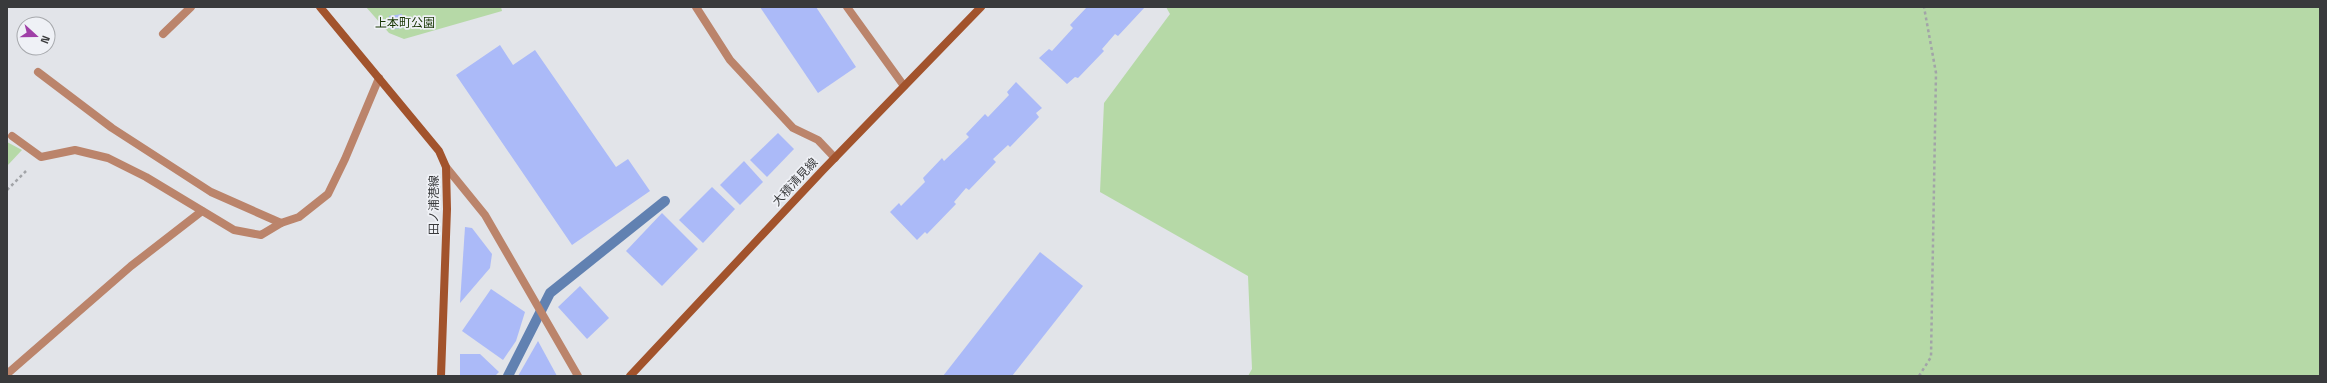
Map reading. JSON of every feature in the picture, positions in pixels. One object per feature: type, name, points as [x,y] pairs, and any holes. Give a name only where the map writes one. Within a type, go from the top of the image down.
[{"type":"main road","name":"田ノ浦港線","points":[[320,7],[439,151],[446,167],[447,209],[440,376]]},
{"type":"main road","name":"大積清見線","points":[[630,376],[835,158],[981,7]]},
{"type":"street","points":[[163,34],[191,7]]},
{"type":"street","points":[[696,7],[730,60],[741,72],[793,128],[818,140],[835,158]]},
{"type":"street","points":[[847,7],[904,86]]},
{"type":"street","points":[[38,72],[112,128],[211,192],[281,223]]},
{"type":"street","points":[[12,136],[41,157],[75,150],[108,158],[146,177],[234,230],[261,235],[281,223],[299,217],[328,194],[345,159],[379,78]]},
{"type":"street","points":[[446,167],[485,215],[578,376]]},
{"type":"street","points":[[7,374],[131,266],[202,212]]},
{"type":"path","points":[[1919,376],[1931,358],[1936,74],[1924,7]]},
{"type":"path","points":[[7,190],[41,157]]},
{"type":"green space","name":"上本町公園","points":[[366,7],[501,7],[502,11],[404,39],[389,33]]},
{"type":"green space","points":[[1166,7],[2320,7],[2320,376],[1248,376],[1252,369],[1248,276],[1100,192],[1104,103],[1170,14]]},
{"type":"green space","points":[[7,142],[22,150],[7,166]]},
{"type":"building","points":[[760,7],[816,7],[856,67],[818,93]]},
{"type":"building","points":[[1087,7],[1145,7],[1118,36],[1115,34],[1102,49],[1104,51],[1078,78],[1075,77],[1067,84],[1039,58],[1049,49],[1052,51],[1073,28],[1070,25]]},
{"type":"building","points":[[402,14],[403,28],[390,29],[389,16]]},
{"type":"building","points":[[500,45],[513,65],[535,50],[616,167],[628,159],[650,191],[572,245],[456,75]]},
{"type":"building","points":[[1016,82],[1042,108],[1036,113],[1039,117],[1010,147],[1008,145],[993,159],[996,162],[969,190],[966,188],[954,202],[956,204],[927,234],[925,232],[917,240],[890,212],[899,203],[901,206],[925,182],[923,178],[942,158],[944,161],[969,137],[966,134],[985,114],[988,117],[1009,95],[1007,92]]},
{"type":"building","points":[[778,133],[794,149],[767,177],[750,160]]},
{"type":"building","points":[[744,161],[763,182],[740,205],[720,185]]},
{"type":"building","points":[[712,187],[735,209],[703,243],[679,220]]},
{"type":"building","points":[[662,213],[698,249],[662,286],[626,251]]},
{"type":"building","points":[[465,227],[472,228],[492,254],[490,268],[460,303]]},
{"type":"building","points":[[1040,252],[1083,286],[1012,376],[943,376]]},
{"type":"building","points":[[580,286],[609,318],[587,339],[558,307]]},
{"type":"building","points":[[491,289],[525,312],[516,341],[503,360],[462,331]]},
{"type":"building","points":[[538,341],[557,376],[518,376]]},
{"type":"building","points":[[460,354],[480,354],[499,372],[495,376],[460,376]]},
{"type":"waterway","points":[[508,376],[550,293],[665,201]]}]
